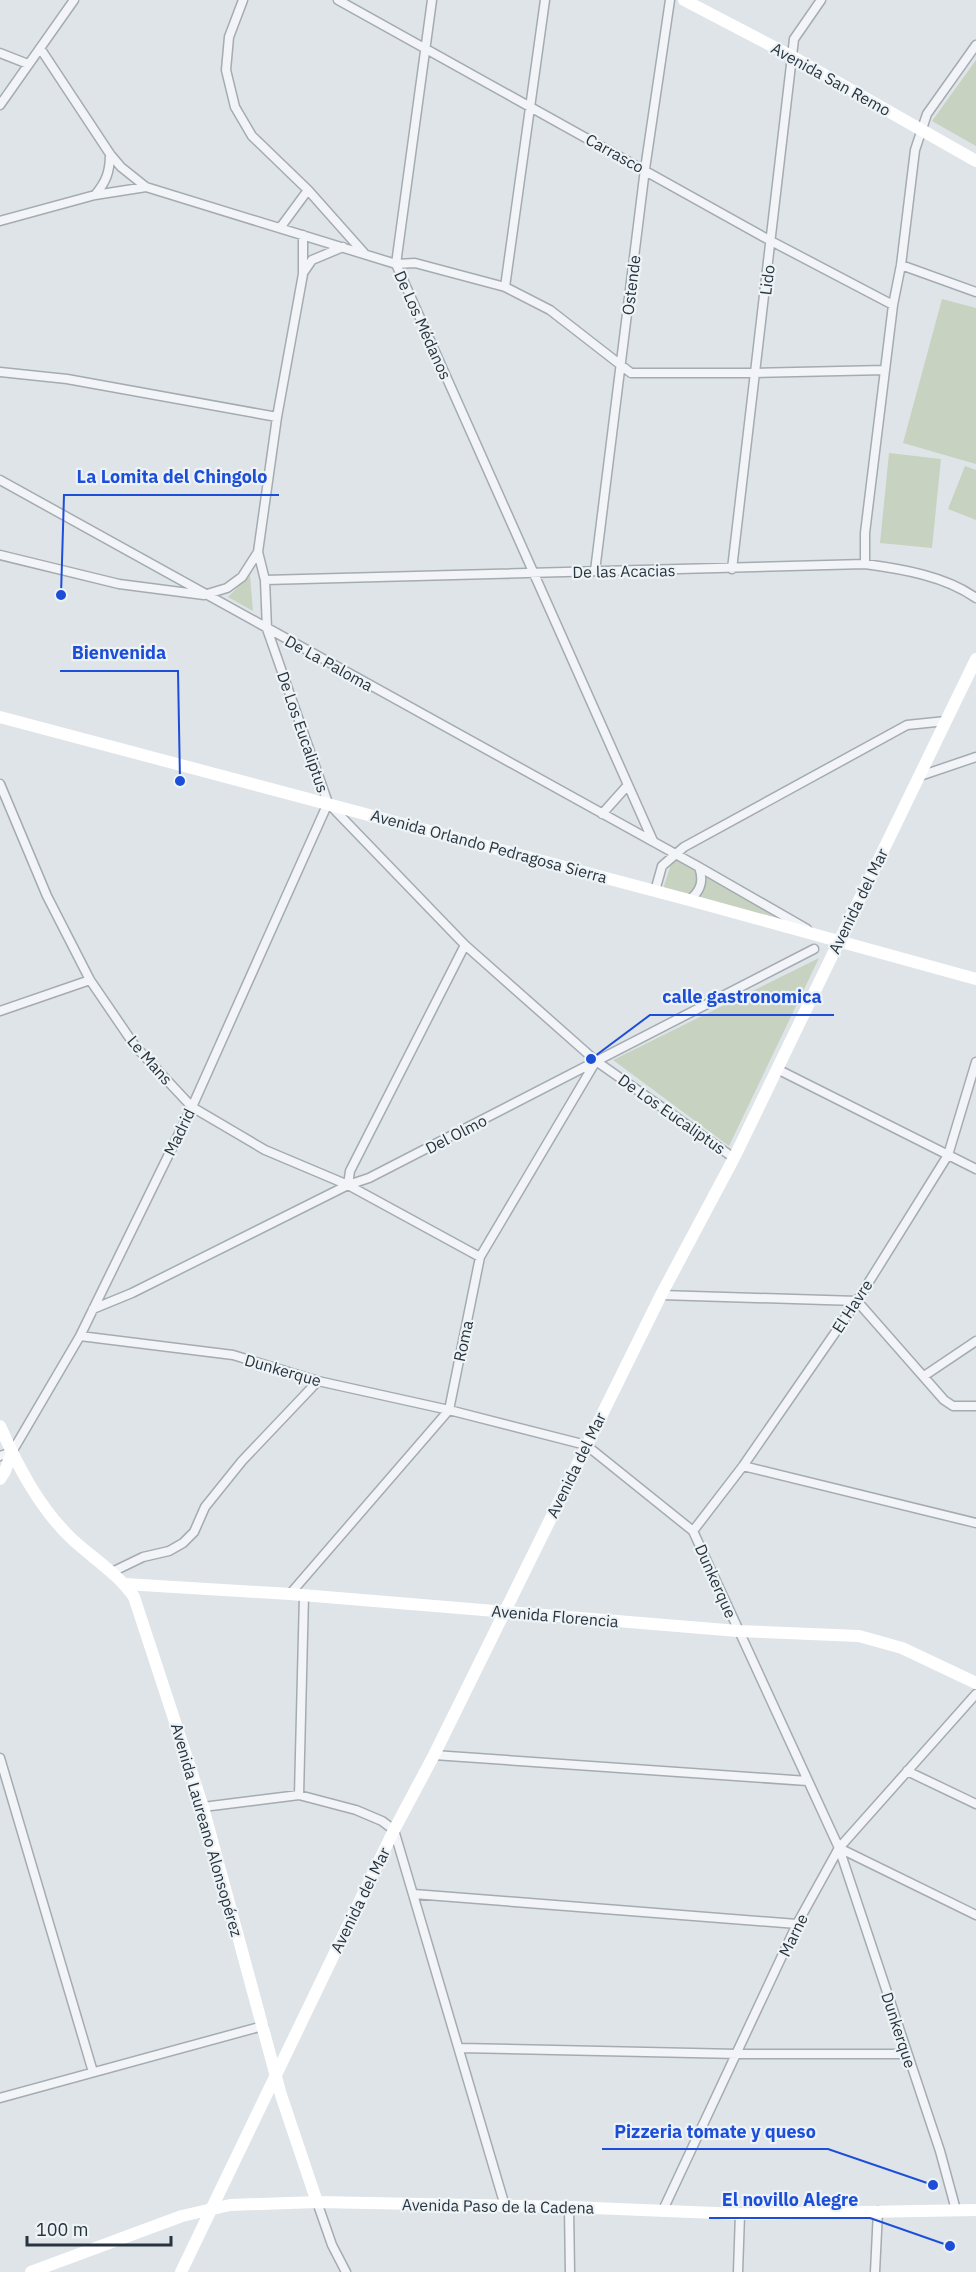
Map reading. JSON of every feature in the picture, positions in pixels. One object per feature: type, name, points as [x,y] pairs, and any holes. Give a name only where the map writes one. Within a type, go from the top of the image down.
[{"type":"street","points":[[0,105],[74,0]]},
{"type":"street","points":[[243,0],[229,37],[226,70],[236,107],[252,136],[308,190],[364,253]]},
{"type":"street","name":"Carrasco","points":[[338,0],[893,305]]},
{"type":"street","points":[[432,0],[396,264],[415,263],[505,287],[550,310],[631,373],[885,370]]},
{"type":"street","points":[[505,287],[545,0]]},
{"type":"street","name":"Ostende","points":[[595,571],[645,169],[670,0]]},
{"type":"street","name":"Avenida San Remo","points":[[684,0],[793,57],[976,161]]},
{"type":"street","name":"Lido","points":[[732,569],[794,39],[821,0]]},
{"type":"street","points":[[865,564],[865,533],[893,305],[902,265],[915,150],[927,114],[976,45]]},
{"type":"street","name":"De Los Médanos","points":[[40,48],[110,154],[121,167],[146,187],[396,264],[627,786],[656,843]]},
{"type":"street","points":[[0,52],[28,64]]},
{"type":"street","points":[[95,195],[105,183],[110,169],[110,154]]},
{"type":"street","points":[[0,221],[95,195],[146,187]]},
{"type":"street","points":[[280,228],[308,190]]},
{"type":"street","name":"De Los Eucaliptus","points":[[303,235],[303,274],[277,417],[258,552],[265,580],[267,629],[328,803],[465,945],[597,1061],[734,1158]]},
{"type":"street","points":[[303,274],[312,260],[344,247]]},
{"type":"street","points":[[902,265],[976,292]]},
{"type":"street","points":[[0,372],[67,379],[277,417]]},
{"type":"street","name":"De La Paloma","points":[[0,480],[204,595],[656,843],[817,935]]},
{"type":"street","points":[[0,555],[118,584],[204,595],[227,588],[242,577],[258,552]]},
{"type":"street","name":"De las Acacias","points":[[265,580],[865,564],[911,572],[937,580],[976,598]]},
{"type":"street","name":"Avenida del Mar","points":[[180,2272],[394,1830],[434,1755],[661,1295],[734,1158],[976,659]]},
{"type":"street","name":"Avenida Orlando Pedragosa Sierra","points":[[0,717],[328,803],[976,979]]},
{"type":"street","points":[[655,891],[662,866],[684,847],[907,725],[946,721]]},
{"type":"street","points":[[920,776],[976,757]]},
{"type":"street","name":"Le Mans","points":[[0,784],[47,896],[90,980],[135,1046],[192,1107],[265,1150],[348,1185],[480,1257]]},
{"type":"street","points":[[603,814],[627,786]]},
{"type":"street","name":"Madrid","points":[[6,1454],[80,1336],[192,1107],[328,803]]},
{"type":"street","points":[[656,843],[662,866]]},
{"type":"street","points":[[689,900],[700,889],[702,874],[699,867]]},
{"type":"street","points":[[348,1185],[350,1172],[465,945]]},
{"type":"street","name":"Del Olmo","points":[[93,1309],[132,1293],[348,1185],[369,1178],[814,949]]},
{"type":"street","points":[[0,1011],[90,980]]},
{"type":"street","name":"Roma","points":[[291,1594],[449,1410],[480,1257],[597,1061]]},
{"type":"street","name":"El Havre","points":[[693,1531],[743,1466],[857,1301],[948,1155],[976,1062]]},
{"type":"street","points":[[777,1069],[976,1169]]},
{"type":"street","points":[[661,1295],[857,1301],[944,1400],[953,1406],[976,1407]]},
{"type":"street","name":"Dunkerque","points":[[80,1336],[233,1355],[318,1381],[449,1410],[586,1445],[693,1531],[839,1848],[940,2151],[956,2210]]},
{"type":"street","points":[[924,1376],[976,1341]]},
{"type":"street","points":[[112,1572],[143,1557],[169,1551],[183,1543],[194,1532],[205,1507],[234,1470],[318,1381]]},
{"type":"street","name":"Avenida Laureano Alonsopérez","points":[[0,1426],[6,1454],[55,1521],[125,1584],[134,1597],[141,1614],[203,1807],[275,2073],[329,2238],[346,2272]]},
{"type":"street","points":[[0,1464],[6,1454]]},
{"type":"street","points":[[0,1479],[6,1454]]},
{"type":"street","points":[[743,1466],[976,1523]]},
{"type":"street","name":"Avenida Florencia","points":[[125,1584],[291,1594],[738,1631],[859,1636],[902,1648],[976,1683]]},
{"type":"street","points":[[298,1795],[304,1595]]},
{"type":"street","name":"Marne","points":[[663,2210],[797,1924],[839,1848],[976,1694]]},
{"type":"street","points":[[434,1755],[807,1781]]},
{"type":"street","points":[[0,1758],[93,2072]]},
{"type":"street","points":[[908,1771],[976,1804]]},
{"type":"street","points":[[203,1807],[298,1795],[356,1810],[382,1821],[394,1830],[505,2206]]},
{"type":"street","points":[[839,1848],[976,1915]]},
{"type":"street","points":[[414,1894],[797,1924]]},
{"type":"street","points":[[0,2098],[263,2026]]},
{"type":"street","points":[[460,2048],[738,2054],[907,2054]]},
{"type":"street","name":"Avenida Paso de la Cadena","points":[[31,2272],[182,2216],[230,2205],[317,2202],[569,2207],[740,2214],[976,2210]]},
{"type":"street","points":[[569,2207],[570,2272]]},
{"type":"street","points":[[875,2272],[878,2211]]},
{"type":"street","points":[[738,2272],[740,2214]]},
{"type":"green space","points":[[976,60],[976,146],[932,121]]},
{"type":"green space","points":[[942,299],[976,308],[976,464],[903,443]]},
{"type":"green space","points":[[889,453],[941,459],[932,548],[880,543]]},
{"type":"green space","points":[[965,466],[976,470],[976,520],[948,509]]},
{"type":"green space","points":[[250,575],[253,611],[228,597]]},
{"type":"green space","points":[[673,858],[783,921],[663,889]]},
{"type":"green space","points":[[819,958],[729,1146],[613,1060]]},
{"type":"place","name":"La Lomita del Chingolo","points":[[61,595]]},
{"type":"place","name":"Bienvenida","points":[[180,781]]},
{"type":"place","name":"calle gastronomica","points":[[591,1059]]},
{"type":"place","name":"Pizzeria tomate y queso","points":[[933,2185]]},
{"type":"place","name":"El novillo Alegre","points":[[950,2246]]}]
